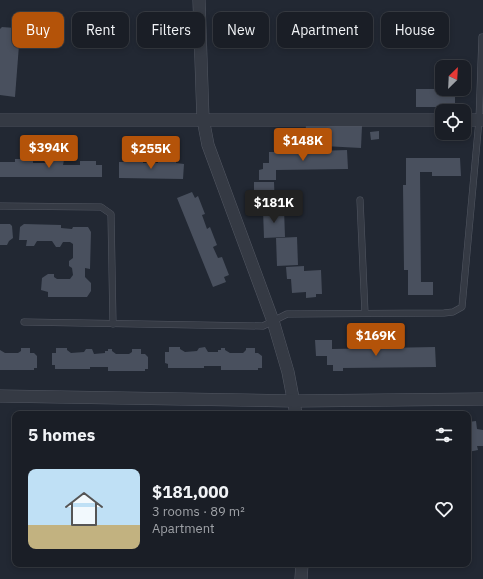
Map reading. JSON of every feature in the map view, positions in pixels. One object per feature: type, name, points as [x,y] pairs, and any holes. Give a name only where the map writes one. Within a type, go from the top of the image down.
[{"type":"street","points":[[199,0],[203,119],[208,144],[273,321],[288,372],[296,411]]},
{"type":"street","points":[[0,120],[435,120]]},
{"type":"street","points":[[0,396],[294,401],[483,399]]},
{"type":"street","points":[[301,579],[302,567]]},
{"type":"lane","points":[[24,322],[263,326],[287,314],[444,314],[453,312],[462,307],[481,120],[482,37]]},
{"type":"lane","points":[[360,200],[365,313]]},
{"type":"lane","points":[[0,206],[101,207],[111,214],[113,324]]},
{"type":"building","points":[[2,27],[12,28],[12,48],[19,48],[15,97],[0,95],[0,29]]},
{"type":"building","points":[[416,89],[435,89],[435,96],[455,96],[455,104],[435,104],[435,107],[416,107]]},
{"type":"building","points":[[306,123],[362,126],[361,148],[305,145]]},
{"type":"building","points":[[379,131],[379,139],[371,140],[370,132]]},
{"type":"building","points":[[276,149],[286,149],[286,152],[347,150],[348,169],[276,170],[276,180],[259,180],[259,170],[263,169],[263,163],[269,163],[269,152],[276,152]]},
{"type":"building","points":[[406,158],[460,158],[461,176],[432,176],[432,172],[420,172],[421,282],[433,282],[433,295],[408,295],[408,270],[404,270],[403,185],[406,185]]},
{"type":"building","points":[[15,159],[33,159],[33,163],[47,163],[47,160],[64,160],[63,165],[80,165],[80,161],[96,161],[96,165],[102,165],[102,177],[0,177],[0,162],[15,162]]},
{"type":"building","points":[[124,159],[143,159],[143,163],[158,163],[158,159],[176,160],[176,163],[184,164],[183,179],[119,178],[119,162],[124,162]]},
{"type":"building","points":[[254,182],[274,182],[275,209],[254,209]]},
{"type":"building","points":[[192,192],[195,198],[198,196],[205,214],[202,215],[207,229],[210,227],[217,245],[213,247],[218,258],[222,257],[229,275],[224,277],[226,282],[213,287],[177,198]]},
{"type":"building","points":[[284,209],[285,237],[264,238],[263,210]]},
{"type":"building","points":[[0,224],[10,224],[12,226],[13,238],[7,245],[0,245]]},
{"type":"building","points":[[24,224],[61,225],[61,228],[72,229],[73,227],[88,227],[91,232],[90,269],[85,268],[85,277],[91,283],[91,291],[87,297],[48,297],[48,292],[41,290],[42,278],[48,274],[54,274],[54,277],[57,279],[70,279],[73,275],[72,268],[69,266],[69,261],[73,258],[73,244],[70,242],[63,242],[60,247],[56,247],[52,241],[37,241],[34,246],[26,246],[27,240],[19,240],[20,227]]},
{"type":"building","points":[[297,237],[298,265],[277,266],[276,238]]},
{"type":"building","points":[[304,266],[304,271],[321,270],[322,294],[316,294],[316,297],[306,298],[306,292],[292,293],[291,279],[287,279],[286,267]]},
{"type":"building","points":[[315,340],[332,340],[332,349],[435,347],[436,367],[343,368],[343,371],[333,371],[333,365],[327,365],[327,356],[316,356]]},
{"type":"building","points":[[169,347],[180,347],[180,349],[185,352],[197,351],[199,348],[205,347],[208,352],[218,352],[221,348],[225,348],[225,350],[230,353],[243,353],[246,348],[255,348],[255,353],[262,356],[262,368],[258,368],[258,370],[221,370],[221,366],[204,366],[204,368],[168,368],[168,364],[165,363],[165,352],[169,352]]},
{"type":"building","points":[[21,348],[30,348],[30,353],[34,353],[37,356],[37,368],[34,368],[34,370],[0,370],[0,350],[5,353],[18,353],[21,351]]},
{"type":"building","points":[[56,348],[67,348],[67,350],[71,353],[84,352],[86,349],[92,349],[94,354],[105,353],[108,349],[112,349],[112,351],[116,354],[129,354],[132,352],[132,349],[141,349],[141,354],[145,354],[148,357],[148,369],[145,369],[145,371],[108,371],[108,367],[90,367],[90,369],[55,369],[55,365],[52,365],[52,353],[56,353]]},
{"type":"building","points":[[476,421],[477,429],[483,430],[483,446],[477,446],[478,450],[471,451],[471,422]]}]
